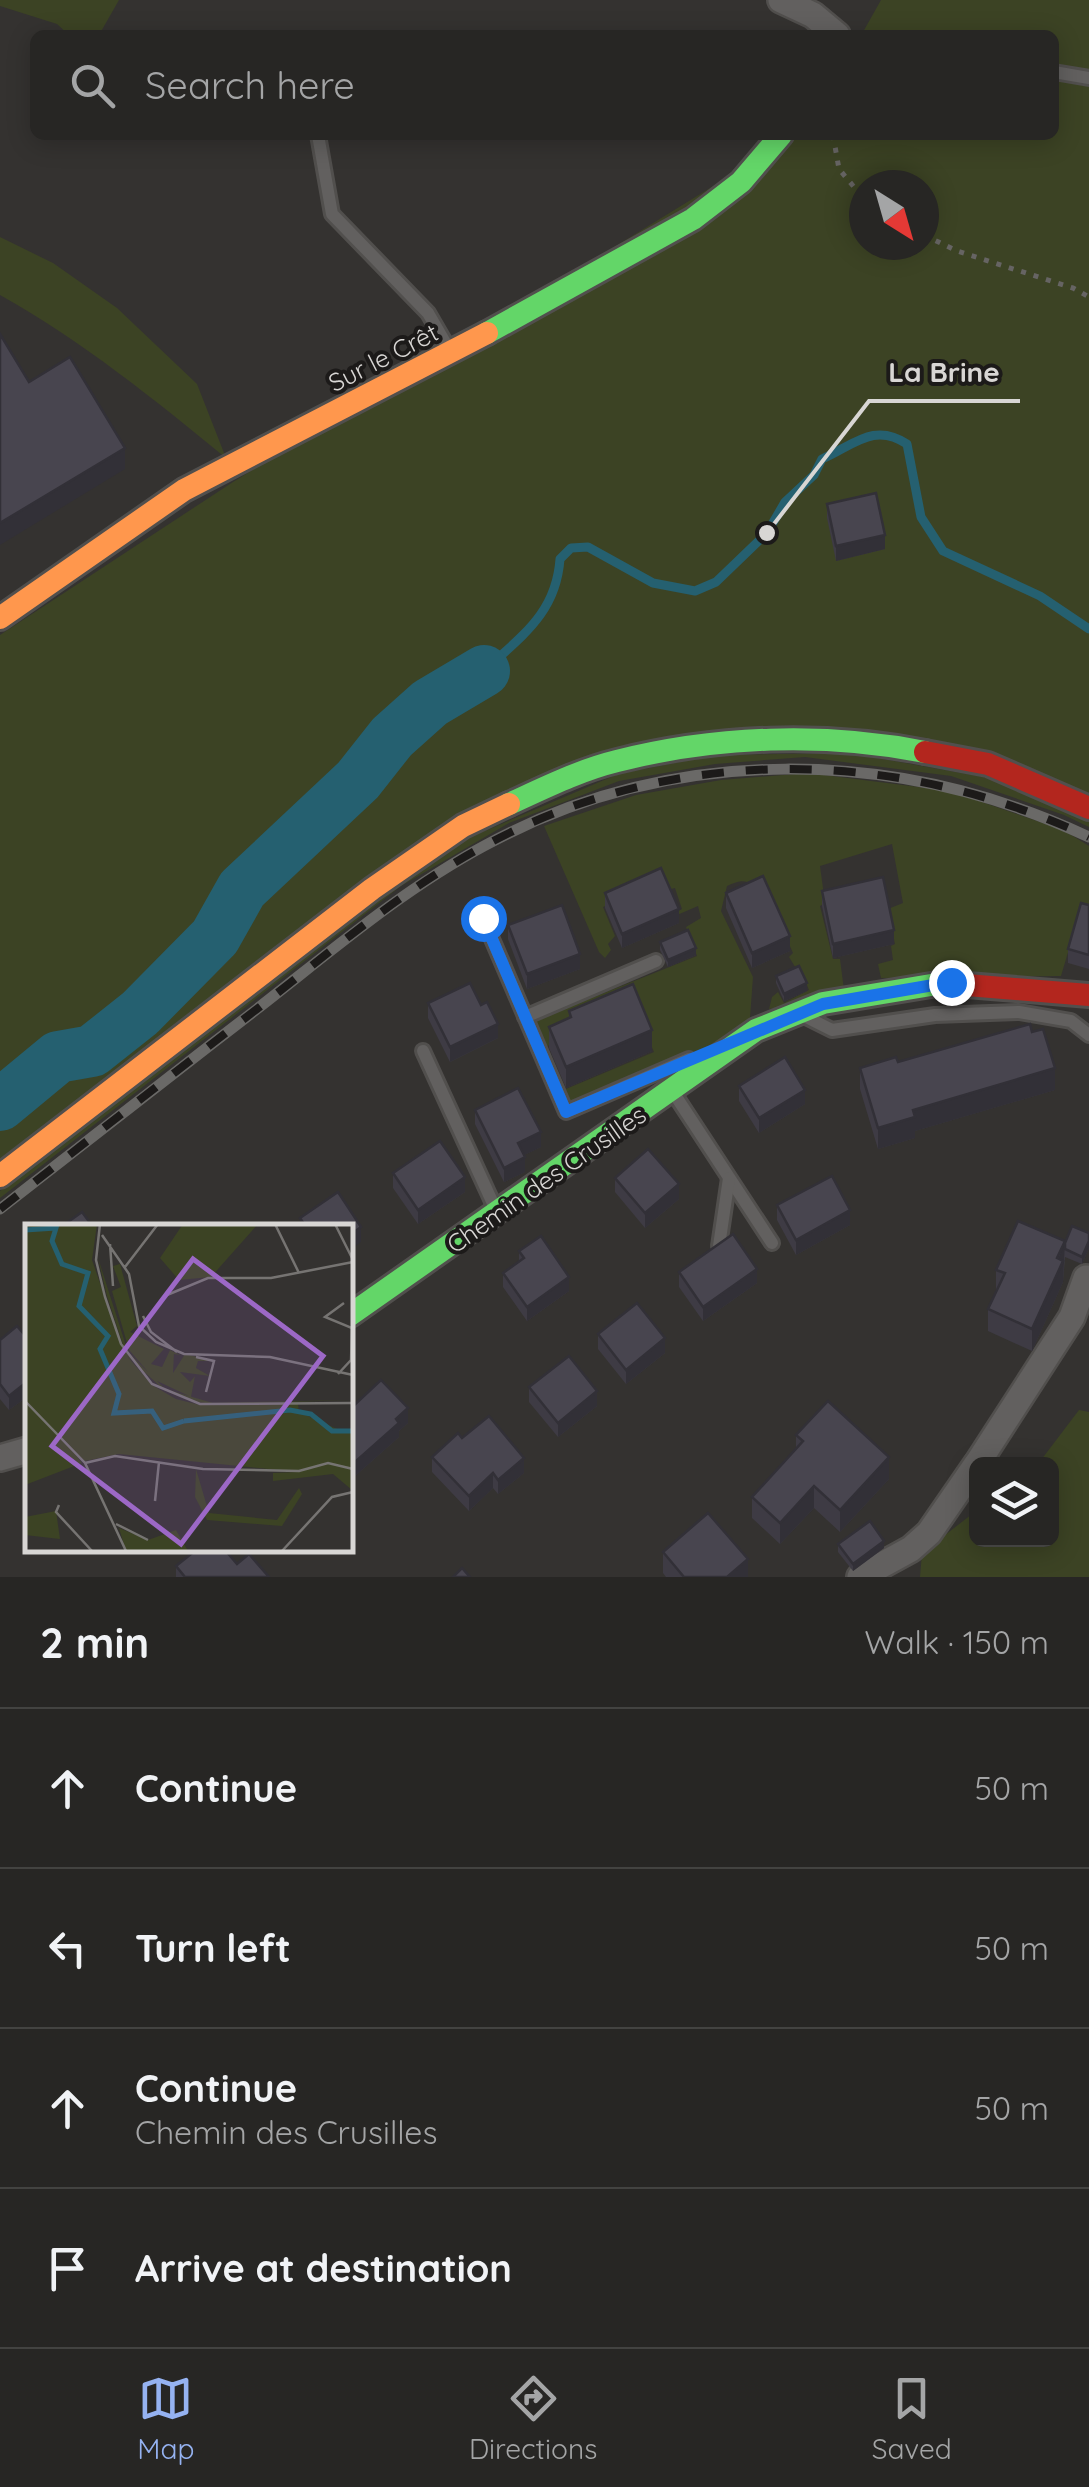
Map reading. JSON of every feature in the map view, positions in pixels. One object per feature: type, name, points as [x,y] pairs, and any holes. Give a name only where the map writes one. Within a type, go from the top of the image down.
[{"type":"street","points":[[781,0],[813,15],[831,30]]},
{"type":"street","name":"Sur le Crêt","points":[[0,618],[184,490],[452,353],[693,219],[740,182],[777,140]]},
{"type":"street","points":[[0,1176],[372,889],[463,826],[616,760],[707,744],[801,739],[896,746],[988,764],[1089,808]]},
{"type":"street","name":"Chemin des Crusilles","points":[[352,1314],[756,1030],[823,1004],[951,982],[1089,995]]},
{"type":"street","points":[[982,1457],[1072,1317],[1086,1278]]},
{"type":"street","points":[[0,1458],[25,1451]]},
{"type":"street","points":[[860,1577],[911,1549],[929,1533],[969,1476]]},
{"type":"lane","points":[[1059,73],[1089,78]]},
{"type":"lane","points":[[319,140],[332,214],[428,313],[452,353]]},
{"type":"lane","points":[[483,918],[566,1112],[756,1030]]},
{"type":"lane","points":[[525,1017],[656,961]]},
{"type":"lane","points":[[800,1013],[832,1030],[935,1015],[1019,1012],[1072,1021],[1089,1035]]},
{"type":"lane","points":[[423,1050],[498,1212]]},
{"type":"lane","points":[[672,1090],[772,1243]]},
{"type":"lane","points":[[720,1246],[729,1178]]},
{"type":"path","points":[[834,140],[839,169],[849,181]]},
{"type":"path","points":[[939,242],[1089,297]]},
{"type":"green space","points":[[0,0],[119,0],[102,30],[64,30],[57,24],[0,6]]},
{"type":"green space","points":[[881,0],[1089,0],[1089,76],[1059,71],[1059,30],[864,30]]},
{"type":"green space","points":[[1059,75],[1089,79],[1089,805],[989,762],[707,741],[461,824],[0,1176],[0,635],[233,482],[788,140],[1059,140]]},
{"type":"green space","points":[[0,237],[53,263],[117,308],[197,384],[226,458],[89,351],[0,295]]},
{"type":"green space","points":[[849,753],[984,777],[1089,816],[1089,827],[951,776],[805,757],[715,764],[619,781],[509,823],[401,886],[0,1198],[0,1191],[452,845],[618,774],[716,755]]},
{"type":"green space","points":[[808,773],[950,791],[1063,830],[1089,846],[1089,917],[1079,915],[1061,976],[881,978],[878,964],[893,960],[891,946],[895,944],[888,909],[903,903],[892,844],[820,866],[825,903],[820,906],[833,959],[840,959],[845,998],[769,1009],[778,992],[784,1003],[809,990],[801,970],[789,957],[793,953],[763,886],[735,883],[727,886],[721,911],[753,977],[749,1031],[566,1111],[550,1073],[557,1070],[566,1089],[654,1052],[633,1003],[569,1038],[542,1048],[529,1018],[697,956],[686,927],[701,918],[698,906],[677,915],[682,909],[675,888],[667,890],[662,881],[603,907],[615,936],[608,944],[611,950],[605,958],[544,826],[636,795],[721,780]]},
{"type":"green space","points":[[1079,1410],[1089,1412],[1089,1577],[920,1577],[922,1553],[969,1516],[969,1547],[1059,1547],[1059,1457],[1043,1457]]},
{"type":"building","points":[[0,334],[29,382],[70,357],[125,448],[0,523]]},
{"type":"building","points":[[876,493],[885,535],[836,546],[827,504]]},
{"type":"building","points":[[661,868],[679,909],[622,934],[605,893]]},
{"type":"building","points":[[763,876],[790,936],[752,953],[726,893]]},
{"type":"building","points":[[883,877],[894,930],[833,944],[822,891]]},
{"type":"building","points":[[1081,903],[1089,905],[1089,955],[1068,949]]},
{"type":"building","points":[[562,905],[580,954],[527,974],[508,925]]},
{"type":"building","points":[[688,930],[696,948],[668,960],[660,942]]},
{"type":"building","points":[[799,966],[807,983],[784,994],[776,976]]},
{"type":"building","points":[[470,983],[481,1005],[487,1002],[498,1024],[450,1047],[428,1003]]},
{"type":"building","points":[[633,984],[652,1030],[566,1067],[549,1027],[571,1017],[569,1011]]},
{"type":"building","points":[[1030,1024],[1032,1032],[1043,1029],[1055,1068],[913,1110],[915,1117],[878,1128],[860,1068],[896,1057],[898,1062]]},
{"type":"building","points":[[785,1057],[805,1090],[759,1118],[739,1086]]},
{"type":"building","points":[[518,1088],[541,1132],[518,1143],[525,1157],[504,1168],[475,1110]]},
{"type":"building","points":[[440,1141],[465,1177],[418,1210],[393,1173]]},
{"type":"building","points":[[648,1149],[679,1184],[645,1213],[615,1178]]},
{"type":"building","points":[[832,1176],[850,1210],[796,1240],[777,1205]]},
{"type":"building","points":[[338,1192],[361,1227],[352,1234],[352,1224],[304,1224],[300,1218]]},
{"type":"building","points":[[82,1212],[91,1224],[65,1224]]},
{"type":"building","points":[[1018,1221],[1065,1241],[1057,1258],[1063,1261],[1032,1329],[988,1309],[1005,1273],[996,1270]]},
{"type":"building","points":[[1072,1226],[1089,1233],[1082,1257],[1065,1249]]},
{"type":"building","points":[[733,1234],[757,1269],[703,1307],[679,1272]]},
{"type":"building","points":[[541,1236],[569,1277],[527,1307],[503,1273],[524,1258],[519,1251]]},
{"type":"building","points":[[637,1303],[665,1338],[626,1370],[598,1334]]},
{"type":"building","points":[[17,1326],[25,1335],[25,1383],[9,1396],[0,1384],[0,1340]]},
{"type":"building","points":[[569,1356],[597,1391],[558,1423],[529,1387]]},
{"type":"building","points":[[381,1380],[408,1408],[396,1419],[399,1423],[355,1462],[352,1407]]},
{"type":"building","points":[[828,1401],[889,1457],[840,1510],[814,1486],[780,1523],[752,1497],[803,1441],[796,1435]]},
{"type":"building","points":[[489,1416],[524,1458],[498,1480],[493,1473],[469,1496],[432,1457],[458,1433],[462,1438]]},
{"type":"building","points":[[708,1513],[748,1559],[727,1577],[684,1577],[663,1552]]},
{"type":"building","points":[[870,1521],[884,1541],[853,1564],[838,1544]]},
{"type":"building","points":[[194,1552],[227,1552],[237,1564],[249,1554],[269,1577],[185,1577],[176,1566]]},
{"type":"building","points":[[462,1568],[470,1577],[453,1577]]},
{"type":"waterway","points":[[484,671],[544,609],[552,595],[560,559],[571,548],[588,547],[653,583],[695,591],[716,582],[767,533],[785,502],[814,475],[822,459],[874,435],[907,444],[921,517],[943,551],[1040,596],[1089,629]]},
{"type":"waterway","points":[[0,1105],[58,1057],[92,1051],[140,1013],[215,937],[242,889],[358,780],[392,737],[430,703],[484,671]]},
{"type":"railway","points":[[0,1209],[395,902],[484,846],[556,812],[631,788],[708,774],[785,769],[863,773],[940,786],[1016,807],[1089,837]]},
{"type":"traffic: fast","points":[[487,333],[693,219],[741,182],[777,140]]},
{"type":"traffic: fast","points":[[509,804],[603,765],[693,746],[810,739],[925,752]]},
{"type":"traffic: fast","points":[[352,1314],[756,1030],[823,1003],[943,983]]},
{"type":"traffic: slow","points":[[0,618],[184,490],[487,333]]},
{"type":"traffic: slow","points":[[0,1176],[372,889],[463,826],[509,804]]},
{"type":"traffic: jam","points":[[925,752],[988,764],[1089,808]]},
{"type":"traffic: jam","points":[[943,983],[1089,995]]},
{"type":"place","name":"La Brine","points":[[767,533]]},
{"type":"route","points":[[483,918],[566,1112],[823,1004],[951,982]]}]
